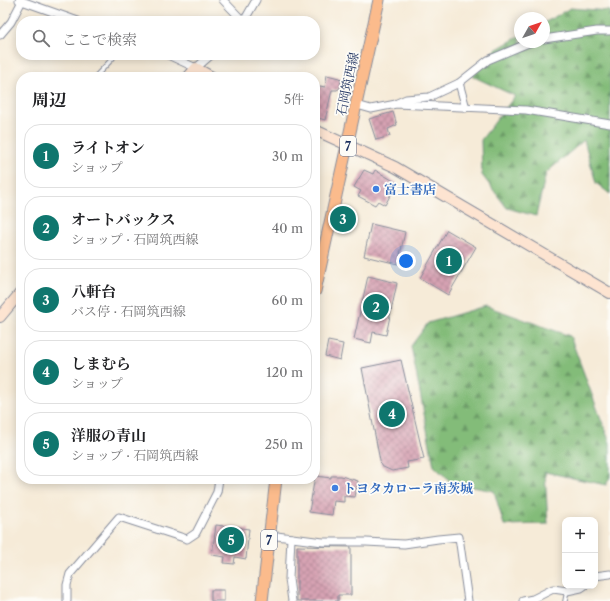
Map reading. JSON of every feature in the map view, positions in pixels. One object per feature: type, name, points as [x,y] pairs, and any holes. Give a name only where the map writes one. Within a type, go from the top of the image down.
[{"type":"main road","name":"石岡筑西線","points":[[320,269],[379,0]]},
{"type":"main road","name":"7","points":[[262,601],[275,484]]},
{"type":"street","points":[[223,0],[238,16]]},
{"type":"street","points":[[246,16],[256,0]]},
{"type":"street","points":[[0,35],[11,22],[21,1],[64,16]]},
{"type":"street","points":[[550,38],[597,31],[610,32]]},
{"type":"street","points":[[396,104],[406,99],[429,97],[458,83],[488,60],[517,48]]},
{"type":"street","points":[[179,60],[203,72]]},
{"type":"street","points":[[192,72],[205,60]]},
{"type":"street","points":[[458,83],[466,108]]},
{"type":"street","points":[[357,105],[371,109],[396,104],[526,110],[610,124]]},
{"type":"street","points":[[320,132],[395,167],[610,293]]},
{"type":"street","points":[[3,311],[16,297]]},
{"type":"street","points":[[67,601],[67,585],[70,574],[119,517],[187,539],[196,533],[217,492],[218,484]]},
{"type":"street","points":[[269,535],[323,542],[404,544],[459,537],[468,601]]},
{"type":"street","points":[[291,538],[289,579],[292,601]]},
{"type":"street","points":[[598,576],[610,574]]},
{"type":"street","points":[[523,601],[533,599],[553,589],[567,591],[576,589]]},
{"type":"lane","points":[[100,72],[111,60]]},
{"type":"lane","points":[[565,601],[567,591]]},
{"type":"green space","points":[[570,8],[610,11],[610,194],[596,183],[584,140],[546,173],[536,216],[507,208],[482,175],[481,140],[515,96],[472,76],[495,50],[514,39],[514,48],[550,48],[550,20]]},
{"type":"green space","points":[[486,306],[570,336],[610,443],[610,477],[606,485],[545,472],[548,524],[504,525],[494,491],[452,483],[434,466],[411,346],[428,323]]},
{"type":"building","points":[[327,75],[339,78],[341,80],[340,88],[337,90],[332,90],[325,120],[320,118],[320,86],[325,87]]},
{"type":"building","points":[[393,112],[397,125],[388,129],[390,136],[376,140],[369,119]]},
{"type":"building","name":"富士書店","points":[[364,170],[373,174],[375,170],[397,183],[385,205],[378,201],[375,205],[358,196],[361,191],[354,187]]},
{"type":"building","points":[[371,224],[405,232],[398,264],[364,256]]},
{"type":"building","points":[[447,230],[476,247],[448,295],[420,278]]},
{"type":"building","points":[[368,276],[397,283],[386,335],[373,332],[371,343],[354,339]]},
{"type":"building","points":[[328,341],[343,344],[340,360],[325,356]]},
{"type":"building","points":[[401,360],[424,459],[407,462],[408,468],[392,471],[381,466],[362,368]]},
{"type":"building","name":"トヨタカローラ南茨城","points":[[331,476],[341,476],[358,481],[355,497],[344,496],[344,502],[334,501],[332,515],[309,512],[314,484],[320,484],[320,477],[331,478]]},
{"type":"building","points":[[216,525],[249,529],[246,559],[235,557],[234,564],[224,563],[225,557],[212,555]]},
{"type":"building","points":[[297,546],[351,547],[351,595],[338,595],[338,601],[297,601]]},
{"type":"building","points":[[211,590],[224,590],[224,601],[211,601]]},
{"type":"place","name":"富士書店","points":[[376,189]]},
{"type":"place","name":"八軒台","points":[[343,219]]},
{"type":"place","name":"ライトオン","points":[[449,261]]},
{"type":"place","name":"オートバックス","points":[[376,307]]},
{"type":"place","name":"しまむら","points":[[392,414]]},
{"type":"place","name":"トヨタカローラ南茨城","points":[[335,488]]},
{"type":"place","name":"洋服の青山","points":[[231,540]]}]
